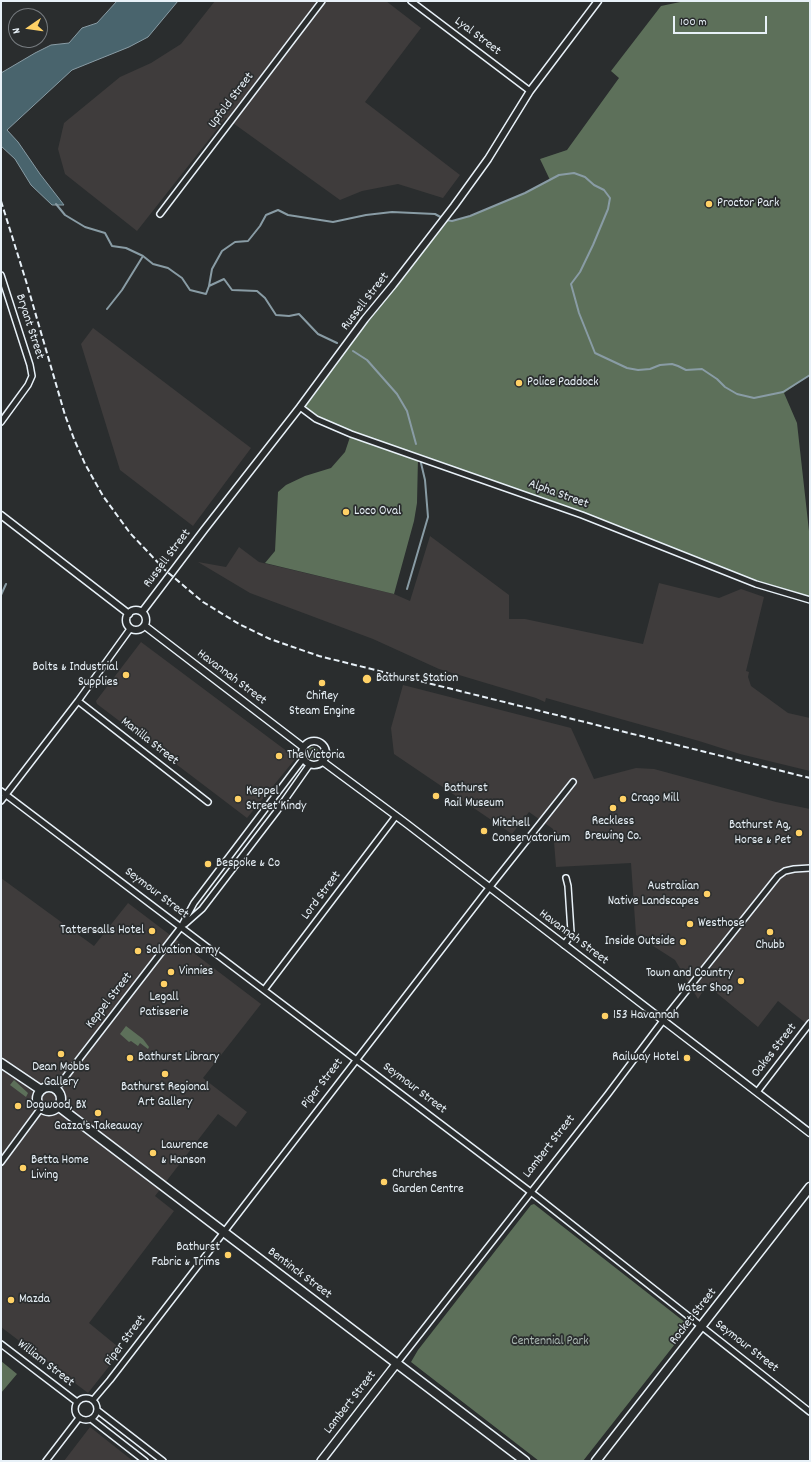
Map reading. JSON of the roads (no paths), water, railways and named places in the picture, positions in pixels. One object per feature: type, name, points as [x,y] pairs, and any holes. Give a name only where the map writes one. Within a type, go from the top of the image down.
[{"type":"main road","points":[[1,1063],[40,1090]]},
{"type":"main road","points":[[50,1087],[56,1089],[61,1099],[56,1109],[48,1110],[41,1108],[37,1101],[40,1090],[50,1087]]},
{"type":"main road","name":"Bentinck Street","points":[[58,1106],[525,1461]]},
{"type":"main road","name":"Rocket Street","points":[[596,1461],[810,1187]]},
{"type":"main road","name":"Lambert Street","points":[[321,1461],[397,1363]]},
{"type":"street","name":"Upfold Street","points":[[160,214],[322,1]]},
{"type":"street","name":"Lyal Street","points":[[411,1],[530,91]]},
{"type":"street","name":"Russell Street","points":[[142,612],[300,407],[365,319],[454,206],[488,159],[530,91],[598,1]]},
{"type":"street","name":"Bryant Street","points":[[1,275],[32,376],[28,385],[1,422]]},
{"type":"street","name":"Alpha Street","points":[[300,407],[316,419],[351,434],[582,515],[756,584],[810,600]]},
{"type":"street","points":[[1,515],[129,614]]},
{"type":"street","points":[[134,610],[142,612],[146,617],[145,626],[138,630],[130,629],[126,621],[129,614],[134,610]]},
{"type":"street","name":"Havannah Street","points":[[145,626],[304,747]]},
{"type":"street","points":[[1,801],[78,701],[130,629]]},
{"type":"street","name":"Manilla Street","points":[[78,701],[208,802]]},
{"type":"street","points":[[309,742],[320,743],[323,746],[325,752],[322,761],[318,764],[310,764],[303,759],[302,752],[304,747],[309,742]]},
{"type":"street","name":"Keppel Street","points":[[56,1089],[181,927],[194,903],[303,759]]},
{"type":"street","name":"Havannah Street","points":[[322,761],[810,1133]]},
{"type":"street","name":"Keppel Street","points":[[181,927],[202,909],[310,764]]},
{"type":"street","name":"Piper Street","points":[[93,1400],[110,1380],[356,1059],[573,782]]},
{"type":"street","name":"Seymour Street","points":[[1,791],[531,1191],[810,1412]]},
{"type":"street","points":[[269,804],[276,811]]},
{"type":"street","name":"Lord Street","points":[[264,990],[396,816]]},
{"type":"street","name":"Lambert Street","points":[[397,1363],[663,1020],[778,876],[785,871],[794,868],[810,868]]},
{"type":"street","points":[[218,872],[225,877]]},
{"type":"street","points":[[564,945],[571,932],[568,886],[566,878]]},
{"type":"street","name":"Oakes Street","points":[[757,1092],[810,1023]]},
{"type":"street","points":[[1,1162],[41,1108]]},
{"type":"street","name":"William Street","points":[[1,1344],[76,1402]]},
{"type":"street","points":[[97,1410],[95,1415],[90,1419],[84,1420],[79,1418],[74,1410],[76,1402],[82,1398],[90,1398],[93,1400],[97,1410],[163,1461]]},
{"type":"street","points":[[46,1461],[79,1418]]},
{"type":"street","points":[[90,1419],[145,1461]]},
{"type":"water","points":[[117,1],[178,1],[148,37],[129,47],[72,70],[7,130],[18,142],[64,205],[52,205],[31,185],[15,159],[1,146],[1,73],[51,45],[69,43],[82,28],[97,23]]},
{"type":"waterway","points":[[56,204],[65,215],[85,227],[105,233],[112,246],[126,248],[143,256],[153,264],[168,268],[182,278],[190,290],[206,294],[212,269],[222,251],[235,242],[248,241],[260,226],[266,215],[278,210],[288,215],[333,222],[366,215],[392,212],[435,214],[446,220],[452,221],[470,216],[525,193],[559,175],[574,173],[585,177],[594,185],[604,190],[610,198],[608,209],[593,245],[580,272],[571,284],[579,313],[595,353],[627,368],[638,370],[672,364],[686,370],[702,369],[717,379],[725,387],[737,394],[754,398],[783,392],[810,375]]},
{"type":"waterway","points":[[107,309],[122,290],[143,256]]},
{"type":"waterway","points":[[209,286],[224,279],[232,290],[257,291],[265,298],[276,315],[289,316],[299,314],[318,334],[337,343]]},
{"type":"waterway","points":[[353,351],[367,360],[397,394],[407,411],[416,444]]},
{"type":"waterway","points":[[407,589],[428,517],[425,480],[421,463]]},
{"type":"waterway","points":[[1,595],[6,584]]},
{"type":"railway","points":[[1,201],[65,415],[85,464],[103,496],[130,533],[165,570],[203,602],[239,624],[270,639],[319,656],[810,778]]},
{"type":"place","name":"Proctor Park","points":[[709,204]]},
{"type":"place","name":"Police Paddock","points":[[519,383]]},
{"type":"place","name":"Loco Oval","points":[[346,512]]},
{"type":"place","name":"Bolts & Industrial Supplies","points":[[126,675]]},
{"type":"place","name":"Bathurst Station","points":[[367,679]]},
{"type":"place","name":"Chifley Steam Engine","points":[[322,683]]},
{"type":"place","name":"The Victoria","points":[[279,756]]},
{"type":"place","name":"Bathurst Rail Museum","points":[[436,796]]},
{"type":"place","name":"Keppel Street Kindy","points":[[238,799]]},
{"type":"place","name":"Crago Mill","points":[[623,799]]},
{"type":"place","name":"Reckless Brewing Co.","points":[[613,808]]},
{"type":"place","name":"Mitchell Conservatorium","points":[[484,831]]},
{"type":"place","name":"Bathurst Ag, Horse & Pet","points":[[799,833]]},
{"type":"place","name":"Bespoke & Co","points":[[208,864]]},
{"type":"place","name":"Australian Native Landscapes","points":[[707,894]]},
{"type":"place","name":"Westhose","points":[[690,924]]},
{"type":"place","name":"Tattersalls Hotel","points":[[152,931]]},
{"type":"place","name":"Chubb","points":[[770,932]]},
{"type":"place","name":"Inside Outside","points":[[683,942]]},
{"type":"place","name":"Salvation army","points":[[138,951]]},
{"type":"place","name":"Vinnies","points":[[171,972]]},
{"type":"place","name":"Town and Country Water Shop","points":[[741,981]]},
{"type":"place","name":"Legall Patisserie","points":[[164,984]]},
{"type":"place","name":"153 Havannah","points":[[605,1016]]},
{"type":"place","name":"Dean Mobbs Gallery","points":[[61,1054]]},
{"type":"place","name":"Bathurst Library","points":[[130,1058]]},
{"type":"place","name":"Railway Hotel","points":[[687,1058]]},
{"type":"place","name":"Bathurst Regional Art Gallery","points":[[165,1074]]},
{"type":"place","name":"Dogwood, BX","points":[[18,1106]]},
{"type":"place","name":"Gazza's Takeaway","points":[[98,1113]]},
{"type":"place","name":"Lawrence & Hanson","points":[[153,1153]]},
{"type":"place","name":"Betta Home Living","points":[[23,1168]]},
{"type":"place","name":"Churches Garden Centre","points":[[384,1182]]},
{"type":"place","name":"Bathurst Fabric & Trims","points":[[228,1255]]},
{"type":"place","name":"Mazda","points":[[11,1300]]},
{"type":"park label","name":"Centennial Park","points":[[550,1342]]}]
